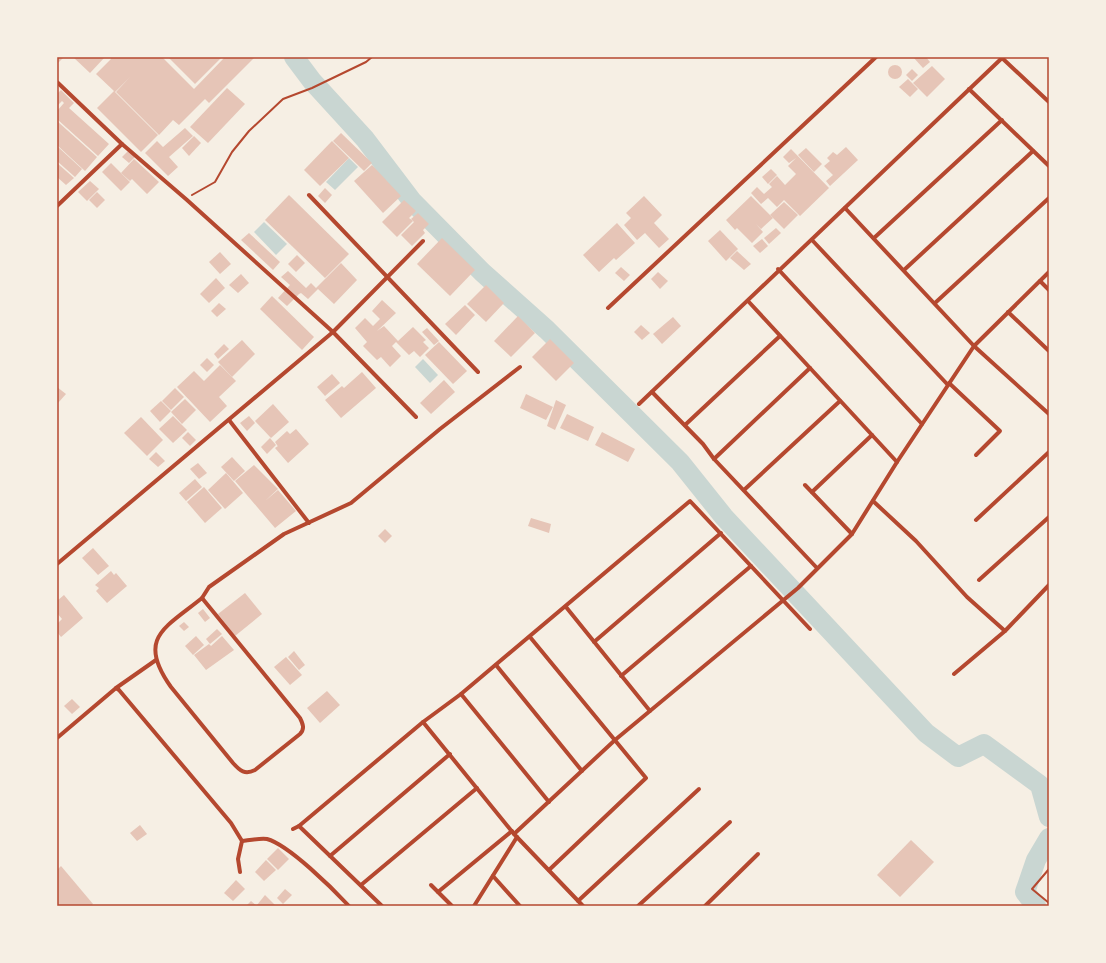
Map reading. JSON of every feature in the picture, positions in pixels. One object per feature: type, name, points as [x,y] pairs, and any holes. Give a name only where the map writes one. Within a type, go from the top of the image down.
[{"type":"street","points":[[608,308],[876,57]]},
{"type":"street","points":[[638,404],[748,301],[779,269],[812,240],[1001,58],[1049,102]]},
{"type":"street","points":[[57,82],[122,144],[187,200],[333,332],[416,417]]},
{"type":"street","points":[[970,89],[1049,166]]},
{"type":"street","points":[[874,238],[1002,120]]},
{"type":"street","points":[[57,206],[122,144]]},
{"type":"street","points":[[904,270],[1034,151]]},
{"type":"street","points":[[308,195],[388,276],[478,372]]},
{"type":"street","points":[[935,303],[1049,198]]},
{"type":"street","points":[[845,208],[974,346],[1049,414]]},
{"type":"street","points":[[812,240],[949,384],[1000,431],[976,455]]},
{"type":"street","points":[[57,564],[333,332],[423,241]]},
{"type":"street","points":[[779,269],[922,424]]},
{"type":"street","points":[[438,892],[514,834],[615,740],[784,601],[852,534],[897,462],[974,346],[1049,272]]},
{"type":"street","points":[[1040,281],[1049,290]]},
{"type":"street","points":[[748,301],[897,462]]},
{"type":"street","points":[[1008,312],[1049,351]]},
{"type":"street","points":[[685,425],[780,336]]},
{"type":"street","points":[[202,598],[300,718],[303,724],[302,732],[255,770],[249,773],[239,770],[162,674],[156,660],[155,646],[157,637],[165,628],[202,598],[209,587],[284,534],[351,503],[440,429],[520,367]]},
{"type":"street","points":[[714,459],[810,368]]},
{"type":"street","points":[[652,392],[704,444],[714,459],[817,568]]},
{"type":"street","points":[[744,490],[840,401]]},
{"type":"street","points":[[229,420],[309,523]]},
{"type":"street","points":[[812,492],[872,435]]},
{"type":"street","points":[[976,520],[1049,452]]},
{"type":"street","points":[[805,485],[852,534]]},
{"type":"street","points":[[293,829],[299,826],[423,722],[461,694],[530,637],[690,501],[810,628]]},
{"type":"street","points":[[873,501],[916,541],[967,597],[1005,631]]},
{"type":"street","points":[[979,580],[1049,517]]},
{"type":"street","points":[[594,642],[721,533]]},
{"type":"street","points":[[621,676],[751,566]]},
{"type":"street","points":[[954,674],[1005,631],[1049,585]]},
{"type":"street","points":[[566,607],[650,711]]},
{"type":"street","points":[[530,637],[646,778],[549,870]]},
{"type":"street","points":[[57,738],[116,688],[156,660]]},
{"type":"street","points":[[496,665],[582,771]]},
{"type":"street","points":[[116,688],[128,699],[231,823],[242,841],[238,859],[240,872]]},
{"type":"street","points":[[461,694],[549,802]]},
{"type":"street","points":[[423,722],[514,834],[583,906]]},
{"type":"street","points":[[330,856],[450,754]]},
{"type":"street","points":[[361,885],[477,788]]},
{"type":"street","points":[[578,901],[699,789]]},
{"type":"street","points":[[638,906],[730,822]]},
{"type":"street","points":[[299,826],[382,906]]},
{"type":"street","points":[[474,906],[514,834]]},
{"type":"street","points":[[242,841],[267,839],[285,849],[312,871],[349,906]]},
{"type":"street","points":[[705,906],[758,854]]},
{"type":"street","points":[[492,876],[520,906]]},
{"type":"street","points":[[431,885],[452,906]]},
{"type":"path","points":[[187,200],[215,182],[232,152],[249,131],[283,99],[312,88],[366,62],[372,57]]},
{"type":"path","points":[[1049,869],[1032,889],[1049,903]]},
{"type":"shaded area","points":[[349,158],[358,167],[335,190],[326,182]]},
{"type":"shaded area","points":[[264,222],[287,244],[276,255],[254,232]]},
{"type":"shaded area","points":[[423,359],[438,375],[430,383],[415,367]]},
{"type":"building","points":[[57,57],[64,57],[57,64]]},
{"type":"building","points":[[73,57],[105,57],[90,73]]},
{"type":"building","points":[[110,57],[162,57],[194,89],[225,57],[255,57],[209,103],[205,99],[179,125],[173,120],[159,135],[116,92],[130,77],[115,92],[158,135],[141,152],[97,108],[114,91],[96,74],[111,59]]},
{"type":"building","points":[[168,57],[222,57],[195,84]]},
{"type":"building","points":[[913,57],[926,57],[930,62],[923,68]]},
{"type":"building","points":[[895,65],[900,67],[902,72],[900,77],[895,79],[890,77],[888,72],[890,67]]},
{"type":"building","points":[[932,66],[945,79],[927,97],[913,83]]},
{"type":"building","points":[[912,69],[918,75],[912,81],[906,75]]},
{"type":"building","points":[[908,79],[918,89],[910,97],[899,87]]},
{"type":"building","points":[[227,88],[245,104],[208,143],[190,127]]},
{"type":"building","points":[[61,90],[74,103],[69,108],[109,144],[98,156],[57,119],[57,111],[64,103],[62,101],[57,106],[57,94]]},
{"type":"building","points":[[57,121],[97,157],[85,171],[57,145]]},
{"type":"building","points":[[185,128],[193,136],[169,157],[178,167],[168,176],[145,153],[157,141],[163,147]]},
{"type":"building","points":[[341,133],[372,163],[364,171],[333,141]]},
{"type":"building","points":[[194,136],[201,143],[189,156],[182,148]]},
{"type":"building","points":[[332,141],[349,158],[320,186],[304,170]]},
{"type":"building","points":[[57,146],[82,169],[75,177],[57,161]]},
{"type":"building","points":[[846,147],[858,160],[830,186],[826,181],[833,175],[824,166],[830,161],[827,158],[833,152],[837,155]]},
{"type":"building","points":[[806,148],[822,164],[814,172],[798,155]]},
{"type":"building","points":[[791,149],[829,188],[800,216],[784,200],[777,207],[768,198],[761,204],[751,193],[757,187],[764,194],[772,187],[769,184],[777,176],[785,185],[796,174],[788,166],[796,158],[789,163],[783,157]]},
{"type":"building","points":[[128,151],[135,157],[129,163],[122,157]]},
{"type":"building","points":[[134,159],[159,182],[147,194],[132,179],[130,181],[121,173]]},
{"type":"building","points":[[57,163],[74,178],[66,185],[57,177]]},
{"type":"building","points":[[111,163],[130,182],[121,191],[102,172]]},
{"type":"building","points":[[372,165],[401,196],[383,213],[354,181]]},
{"type":"building","points":[[771,169],[777,175],[768,184],[762,177]]},
{"type":"building","points":[[90,181],[99,189],[87,201],[78,192]]},
{"type":"building","points":[[325,188],[332,195],[325,203],[318,196]]},
{"type":"building","points":[[97,192],[105,200],[97,208],[89,200]]},
{"type":"building","points":[[289,195],[349,254],[325,278],[265,220]]},
{"type":"building","points":[[644,196],[662,215],[654,223],[669,239],[659,248],[645,233],[637,240],[624,225],[631,218],[626,213]]},
{"type":"building","points":[[751,196],[773,218],[761,229],[756,224],[763,232],[752,243],[737,228],[735,230],[726,220]]},
{"type":"building","points":[[404,200],[416,211],[409,218],[413,221],[397,237],[382,222]]},
{"type":"building","points":[[784,202],[798,215],[784,229],[770,215]]},
{"type":"building","points":[[418,213],[429,224],[423,230],[425,233],[412,246],[401,235],[414,222],[411,219]]},
{"type":"building","points":[[617,223],[635,243],[616,260],[614,258],[599,272],[583,255]]},
{"type":"building","points":[[776,228],[781,233],[769,244],[764,238]]},
{"type":"building","points":[[720,230],[738,249],[726,261],[708,241]]},
{"type":"building","points":[[249,233],[280,262],[273,270],[241,240]]},
{"type":"building","points":[[442,238],[475,270],[450,296],[417,264]]},
{"type":"building","points":[[762,239],[768,246],[760,253],[753,246]]},
{"type":"building","points":[[737,251],[751,264],[744,270],[730,258]]},
{"type":"building","points":[[220,252],[231,264],[220,274],[209,262]]},
{"type":"building","points":[[297,255],[305,263],[296,272],[288,264]]},
{"type":"building","points":[[341,263],[357,280],[334,304],[318,289],[308,299],[301,293],[299,294],[287,306],[278,298],[290,285],[281,277],[288,271],[306,288],[311,283],[316,288]]},
{"type":"building","points":[[621,267],[630,275],[624,281],[615,273]]},
{"type":"building","points":[[658,272],[668,281],[660,289],[651,279]]},
{"type":"building","points":[[241,274],[249,283],[238,293],[229,285]]},
{"type":"building","points":[[216,278],[225,288],[209,303],[200,294]]},
{"type":"building","points":[[486,285],[504,303],[486,322],[467,304]]},
{"type":"building","points":[[272,296],[314,337],[302,350],[260,309]]},
{"type":"building","points":[[382,300],[396,313],[377,331],[384,326],[398,341],[413,327],[426,340],[423,342],[429,348],[420,357],[414,351],[409,355],[396,342],[392,346],[401,356],[390,367],[381,357],[377,360],[363,346],[367,342],[355,328],[365,318],[373,326],[380,319],[372,311]]},
{"type":"building","points":[[219,303],[226,309],[217,317],[211,311]]},
{"type":"building","points":[[465,305],[475,315],[456,335],[445,324]]},
{"type":"building","points":[[518,316],[535,333],[511,357],[494,341]]},
{"type":"building","points":[[673,317],[681,326],[662,344],[653,334]]},
{"type":"building","points":[[641,325],[650,333],[642,340],[634,332]]},
{"type":"building","points":[[427,328],[439,341],[434,345],[422,332]]},
{"type":"building","points":[[550,339],[574,363],[556,381],[532,357]]},
{"type":"building","points":[[242,340],[255,354],[232,377],[218,362]]},
{"type":"building","points":[[439,342],[467,371],[453,384],[425,355]]},
{"type":"building","points":[[224,344],[229,349],[218,359],[214,354]]},
{"type":"building","points":[[207,358],[214,365],[207,372],[200,365]]},
{"type":"building","points":[[220,365],[236,381],[219,397],[227,406],[210,422],[177,387],[194,371],[204,381]]},
{"type":"building","points":[[362,372],[376,388],[341,418],[325,400],[342,386],[344,388]]},
{"type":"building","points":[[332,374],[340,383],[325,396],[317,387]]},
{"type":"building","points":[[444,380],[455,392],[431,414],[420,403]]},
{"type":"building","points":[[57,387],[66,394],[58,403],[57,402]]},
{"type":"building","points":[[175,388],[184,397],[171,410],[162,401]]},
{"type":"building","points":[[526,394],[553,407],[546,420],[520,408]]},
{"type":"building","points":[[185,399],[196,410],[182,424],[171,412]]},
{"type":"building","points":[[556,400],[566,405],[555,430],[547,426]]},
{"type":"building","points":[[161,401],[171,411],[160,422],[150,411]]},
{"type":"building","points":[[273,404],[289,422],[271,438],[255,421]]},
{"type":"building","points":[[567,414],[594,427],[588,441],[560,428]]},
{"type":"building","points":[[173,416],[187,430],[173,443],[159,429]]},
{"type":"building","points":[[249,416],[255,423],[247,431],[240,423]]},
{"type":"building","points":[[141,417],[163,440],[147,456],[124,433]]},
{"type":"building","points":[[296,429],[309,444],[288,463],[275,448],[278,446],[275,442],[287,431],[290,434]]},
{"type":"building","points":[[188,432],[196,440],[190,446],[182,438]]},
{"type":"building","points":[[602,432],[635,449],[628,462],[595,445]]},
{"type":"building","points":[[270,438],[276,445],[267,454],[261,447]]},
{"type":"building","points":[[156,452],[165,461],[158,467],[149,459]]},
{"type":"building","points":[[232,457],[245,471],[234,481],[221,467]]},
{"type":"building","points":[[198,463],[207,473],[199,479],[190,469]]},
{"type":"building","points":[[254,465],[278,489],[265,501],[278,490],[296,511],[275,528],[235,481]]},
{"type":"building","points":[[226,473],[243,493],[225,509],[208,490]]},
{"type":"building","points":[[195,479],[202,487],[186,501],[179,493]]},
{"type":"building","points":[[204,487],[222,508],[205,523],[187,502]]},
{"type":"building","points":[[531,518],[551,524],[549,533],[528,526]]},
{"type":"building","points":[[385,529],[392,536],[385,543],[378,536]]},
{"type":"building","points":[[93,548],[109,566],[98,575],[82,558]]},
{"type":"building","points":[[111,571],[114,575],[116,573],[127,586],[107,603],[96,591],[99,588],[95,585]]},
{"type":"building","points":[[245,593],[262,614],[235,636],[218,614]]},
{"type":"building","points":[[64,595],[83,618],[61,637],[57,632],[57,624],[62,619],[57,613],[57,601]]},
{"type":"building","points":[[203,609],[210,618],[205,622],[198,613]]},
{"type":"building","points":[[184,622],[189,627],[184,631],[179,626]]},
{"type":"building","points":[[217,629],[222,634],[210,644],[206,639]]},
{"type":"building","points":[[196,636],[204,645],[193,655],[185,646]]},
{"type":"building","points":[[222,636],[234,650],[206,670],[194,655],[209,644],[211,646]]},
{"type":"building","points":[[294,651],[305,665],[299,670],[288,657]]},
{"type":"building","points":[[286,657],[302,675],[290,685],[274,667]]},
{"type":"building","points":[[327,691],[340,705],[320,723],[307,708]]},
{"type":"building","points":[[72,699],[80,707],[72,714],[64,706]]},
{"type":"building","points":[[140,825],[147,834],[137,841],[130,833]]},
{"type":"building","points":[[911,840],[934,862],[900,897],[877,875]]},
{"type":"building","points":[[278,848],[289,859],[278,870],[267,859]]},
{"type":"building","points":[[266,860],[276,870],[264,881],[255,872]]},
{"type":"building","points":[[61,866],[93,904],[91,906],[57,906],[57,870]]},
{"type":"building","points":[[236,880],[245,889],[233,901],[224,893]]},
{"type":"building","points":[[285,889],[292,895],[283,904],[277,898]]},
{"type":"building","points":[[265,895],[276,906],[257,905]]},
{"type":"building","points":[[251,901],[257,906],[246,906]]},
{"type":"waterway","points":[[294,57],[312,81],[365,139],[412,201],[482,272],[547,330],[680,462],[724,517],[926,733],[958,757],[984,744],[1040,785],[1049,817]]},
{"type":"waterway","points":[[1036,906],[1025,892],[1036,860],[1049,838]]}]
